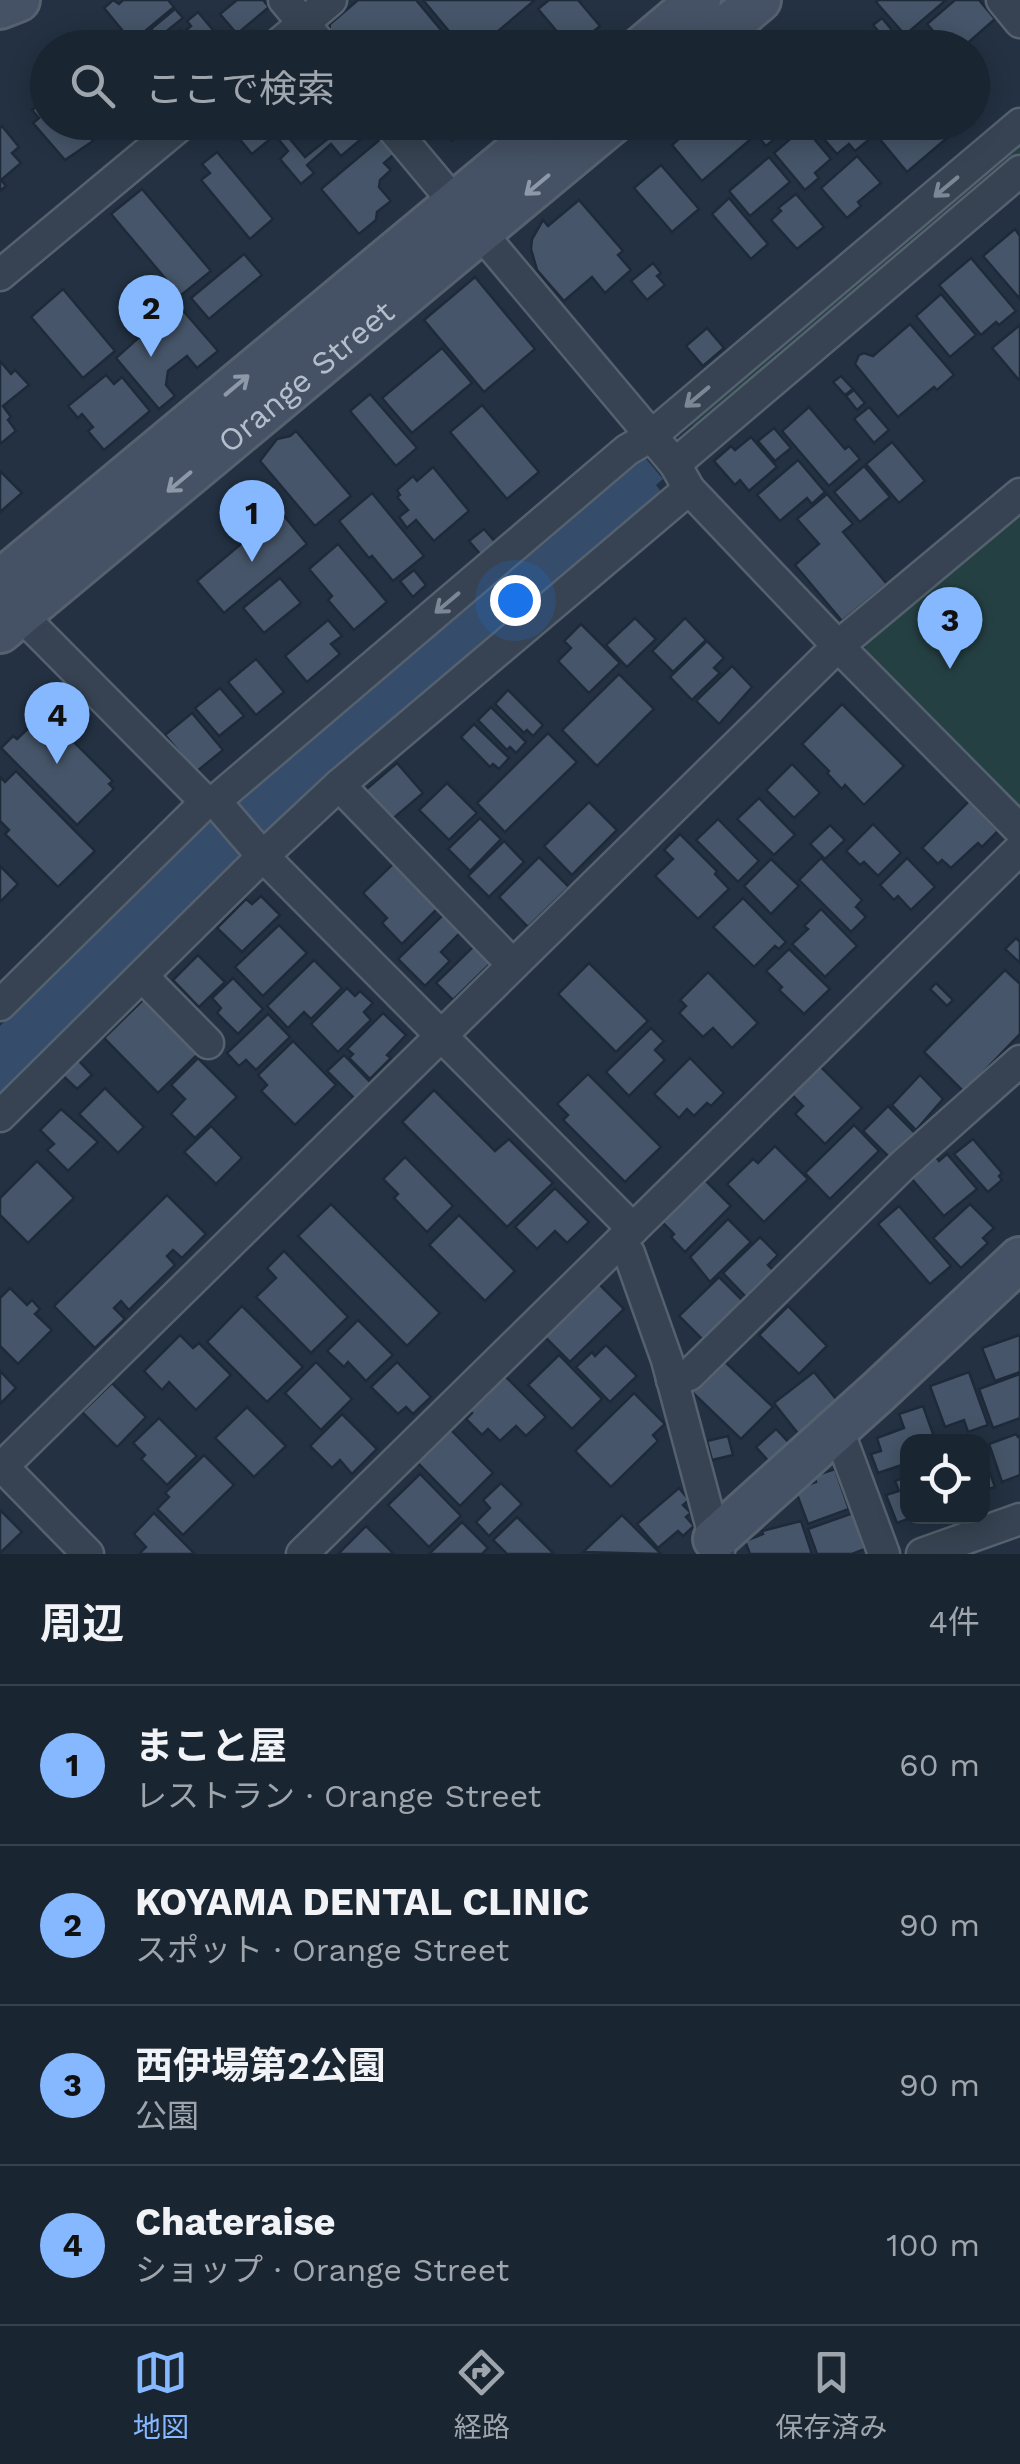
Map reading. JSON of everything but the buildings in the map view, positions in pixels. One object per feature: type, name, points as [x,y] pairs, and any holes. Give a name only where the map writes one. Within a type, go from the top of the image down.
[{"type":"street","points":[[0,7],[18,0]]},
{"type":"street","points":[[294,11],[331,0]]},
{"type":"street","points":[[663,30],[699,0]]},
{"type":"street","points":[[723,30],[759,0]]},
{"type":"street","points":[[1002,0],[1020,22]]},
{"type":"street","points":[[0,1005],[214,803],[628,450],[652,436],[1020,124]]},
{"type":"street","points":[[0,275],[162,140]]},
{"type":"street","points":[[403,140],[682,476],[838,646],[1020,830]]},
{"type":"street","name":"Orange Street","points":[[468,218],[536,140]]},
{"type":"street","name":"Orange Street","points":[[5,605],[468,218],[585,140]]},
{"type":"street","points":[[0,1116],[261,853],[1020,171]]},
{"type":"street","points":[[88,1554],[1,1467],[838,646],[1020,494]]},
{"type":"street","points":[[5,605],[214,803],[442,1036],[626,1236],[672,1380],[711,1549]]},
{"type":"street","points":[[339,785],[514,965]]},
{"type":"street","points":[[302,1554],[1020,849]]},
{"type":"street","points":[[142,976],[208,1043]]},
{"type":"street","points":[[672,1380],[690,1375],[902,1166],[1020,1060]]},
{"type":"street","points":[[711,1549],[1020,1259]]},
{"type":"street","points":[[832,1432],[844,1446],[884,1554]]},
{"type":"street","points":[[922,1554],[1020,1519]]},
{"type":"green space","points":[[1020,137],[1020,156],[701,425],[691,424],[689,421]]},
{"type":"green space","points":[[1020,513],[1020,810],[866,654],[866,641]]},
{"type":"water","points":[[642,454],[663,479],[656,485],[662,493],[0,1095],[0,1026],[207,821]]},
{"type":"place","name":"KOYAMA DENTAL CLINIC","points":[[151,357]]},
{"type":"place","name":"まこと屋","points":[[252,562]]},
{"type":"place","name":"西伊場第2公園","points":[[950,669]]},
{"type":"place","name":"Chateraise","points":[[57,764]]}]
